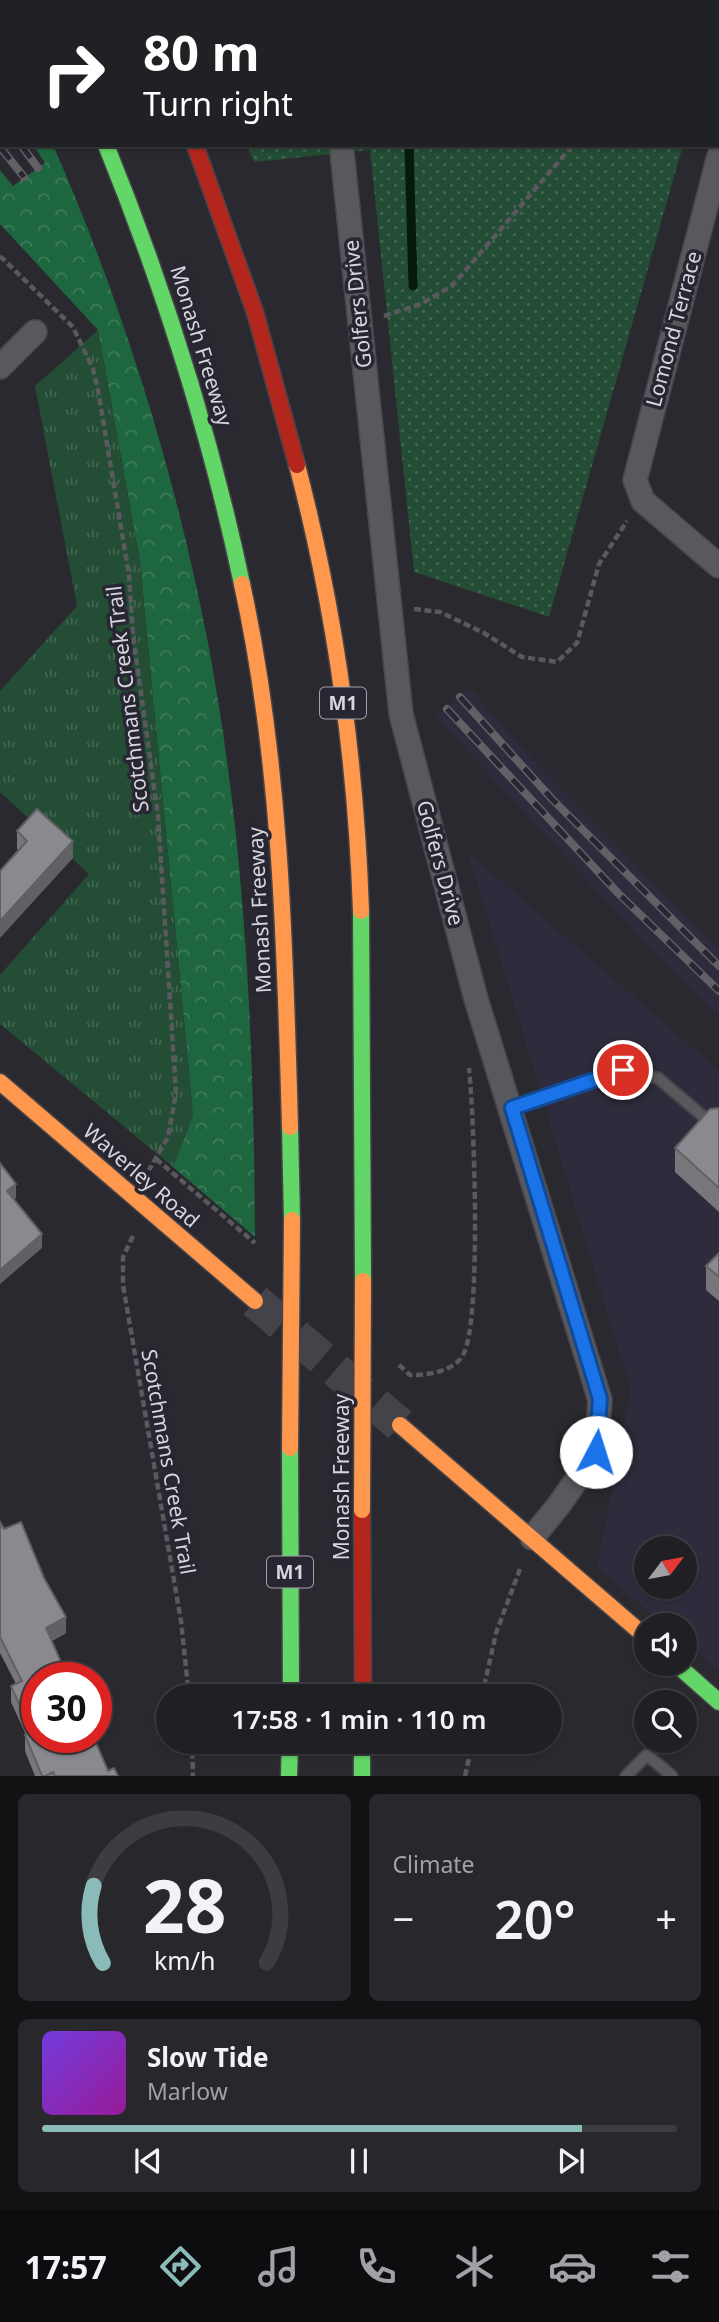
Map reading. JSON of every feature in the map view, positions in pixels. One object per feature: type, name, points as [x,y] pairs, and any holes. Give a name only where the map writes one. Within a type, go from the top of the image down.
[{"type":"main road","name":"Monash Freeway","points":[[107,147],[146,244],[179,341],[211,453],[253,641],[268,744],[278,846],[292,1220],[290,1684]]},
{"type":"main road","name":"Monash Freeway","points":[[196,147],[261,325],[311,517],[334,635],[347,734],[362,924],[363,1684]]},
{"type":"main road","name":"Waverley Road","points":[[0,1082],[255,1301]]},
{"type":"main road","points":[[400,1425],[634,1627]]},
{"type":"main road","points":[[690,1676],[719,1702]]},
{"type":"main road","points":[[289,1776],[290,1754]]},
{"type":"main road","points":[[362,1754],[362,1776]]},
{"type":"street","name":"Golfers Drive","points":[[342,152],[401,714],[476,999],[512,1108],[600,1399],[596,1452],[532,1538]]},
{"type":"street","name":"Lomond Terrace","points":[[643,501],[635,480],[638,466],[719,156]]},
{"type":"street","points":[[0,367],[35,332]]},
{"type":"street","points":[[643,501],[719,566]]},
{"type":"lane","points":[[512,1108],[623,1070],[658,1079],[715,1127]]},
{"type":"lane","points":[[626,1776],[647,1755],[672,1776]]},
{"type":"path","points":[[360,324],[421,304],[452,286],[571,147]]},
{"type":"path","name":"Scotchmans Creek Trail","points":[[0,256],[61,313],[82,341],[93,369],[110,456],[129,575],[133,635],[158,816],[176,1093],[168,1137],[149,1170]]},
{"type":"path","points":[[406,608],[440,612],[484,633],[522,657],[556,662],[577,643],[598,564],[643,501]]},
{"type":"path","points":[[399,1365],[410,1375],[437,1372],[458,1362],[469,1341],[473,1260],[468,1059]]},
{"type":"path","points":[[156,1159],[255,1243]]},
{"type":"path","name":"Scotchmans Creek Trail","points":[[134,1236],[123,1257],[123,1285],[181,1621],[189,1684]]},
{"type":"path","points":[[485,1684],[496,1633],[532,1538]]},
{"type":"path","points":[[192,1754],[193,1776]]},
{"type":"path","points":[[465,1776],[469,1754]]},
{"type":"shaded area","points":[[470,688],[531,758],[719,949],[719,1015],[660,959],[436,717]]},
{"type":"shaded area","points":[[468,852],[719,1071],[719,1671],[697,1652],[697,1613],[651,1613],[636,1600],[697,1599],[697,1536],[634,1536],[634,1599],[597,1567],[631,1391]]},
{"type":"green space","points":[[34,147],[54,147],[124,328],[163,452],[208,643],[231,790],[245,939],[255,1237],[173,1167],[193,1115],[140,562],[98,330],[0,224],[0,170],[13,186],[45,163]]},
{"type":"green space","points":[[248,147],[682,147],[549,617],[414,572],[370,150],[254,162]]},
{"type":"green space","points":[[98,330],[140,563],[193,1115],[173,1167],[0,1024],[0,975],[89,874],[0,792],[0,691],[77,606],[35,386]]},
{"type":"building","points":[[37,809],[73,841],[0,921],[0,871],[27,841],[17,831]]},
{"type":"building","points":[[719,1108],[719,1188],[675,1148],[710,1109]]},
{"type":"building","points":[[0,1163],[16,1184],[7,1191],[42,1234],[0,1270]]},
{"type":"building","points":[[719,1253],[719,1277],[706,1266]]},
{"type":"building","points":[[0,1522],[4,1529],[21,1522],[44,1578],[66,1617],[46,1628],[61,1662],[21,1662],[21,1679],[0,1637]]},
{"type":"building","points":[[21,1681],[21,1708],[11,1686]]},
{"type":"building","points":[[32,1753],[100,1753],[108,1771],[114,1768],[118,1776],[55,1776],[53,1772],[42,1776]]},
{"type":"waterway","points":[[409,147],[413,286]]},
{"type":"tunnel","points":[[255,1301],[400,1425]]},
{"type":"railway","points":[[0,147],[24,177]]},
{"type":"railway","points":[[22,147],[38,168]]},
{"type":"railway","points":[[460,697],[552,799],[719,966]]},
{"type":"railway","points":[[447,709],[617,892],[719,991]]},
{"type":"traffic: fast","points":[[107,147],[184,362],[215,472],[242,584]]},
{"type":"traffic: fast","points":[[361,911],[363,1281]]},
{"type":"traffic: fast","points":[[290,1127],[292,1220]]},
{"type":"traffic: fast","points":[[290,1448],[291,1684]]},
{"type":"traffic: fast","points":[[690,1676],[719,1702]]},
{"type":"traffic: fast","points":[[289,1776],[290,1754]]},
{"type":"traffic: fast","points":[[362,1754],[362,1776]]},
{"type":"traffic: slow","points":[[297,465],[333,630],[349,742],[361,911]]},
{"type":"traffic: slow","points":[[242,584],[255,651],[273,786],[283,923],[290,1127]]},
{"type":"traffic: slow","points":[[0,1082],[255,1301]]},
{"type":"traffic: slow","points":[[290,1448],[292,1220]]},
{"type":"traffic: slow","points":[[362,1510],[363,1281]]},
{"type":"traffic: slow","points":[[400,1425],[634,1627]]},
{"type":"traffic: jam","points":[[196,147],[255,312],[297,465]]},
{"type":"traffic: jam","points":[[362,1510],[363,1684]]},
{"type":"route","points":[[596,1452],[600,1399],[512,1108],[623,1070]]}]
